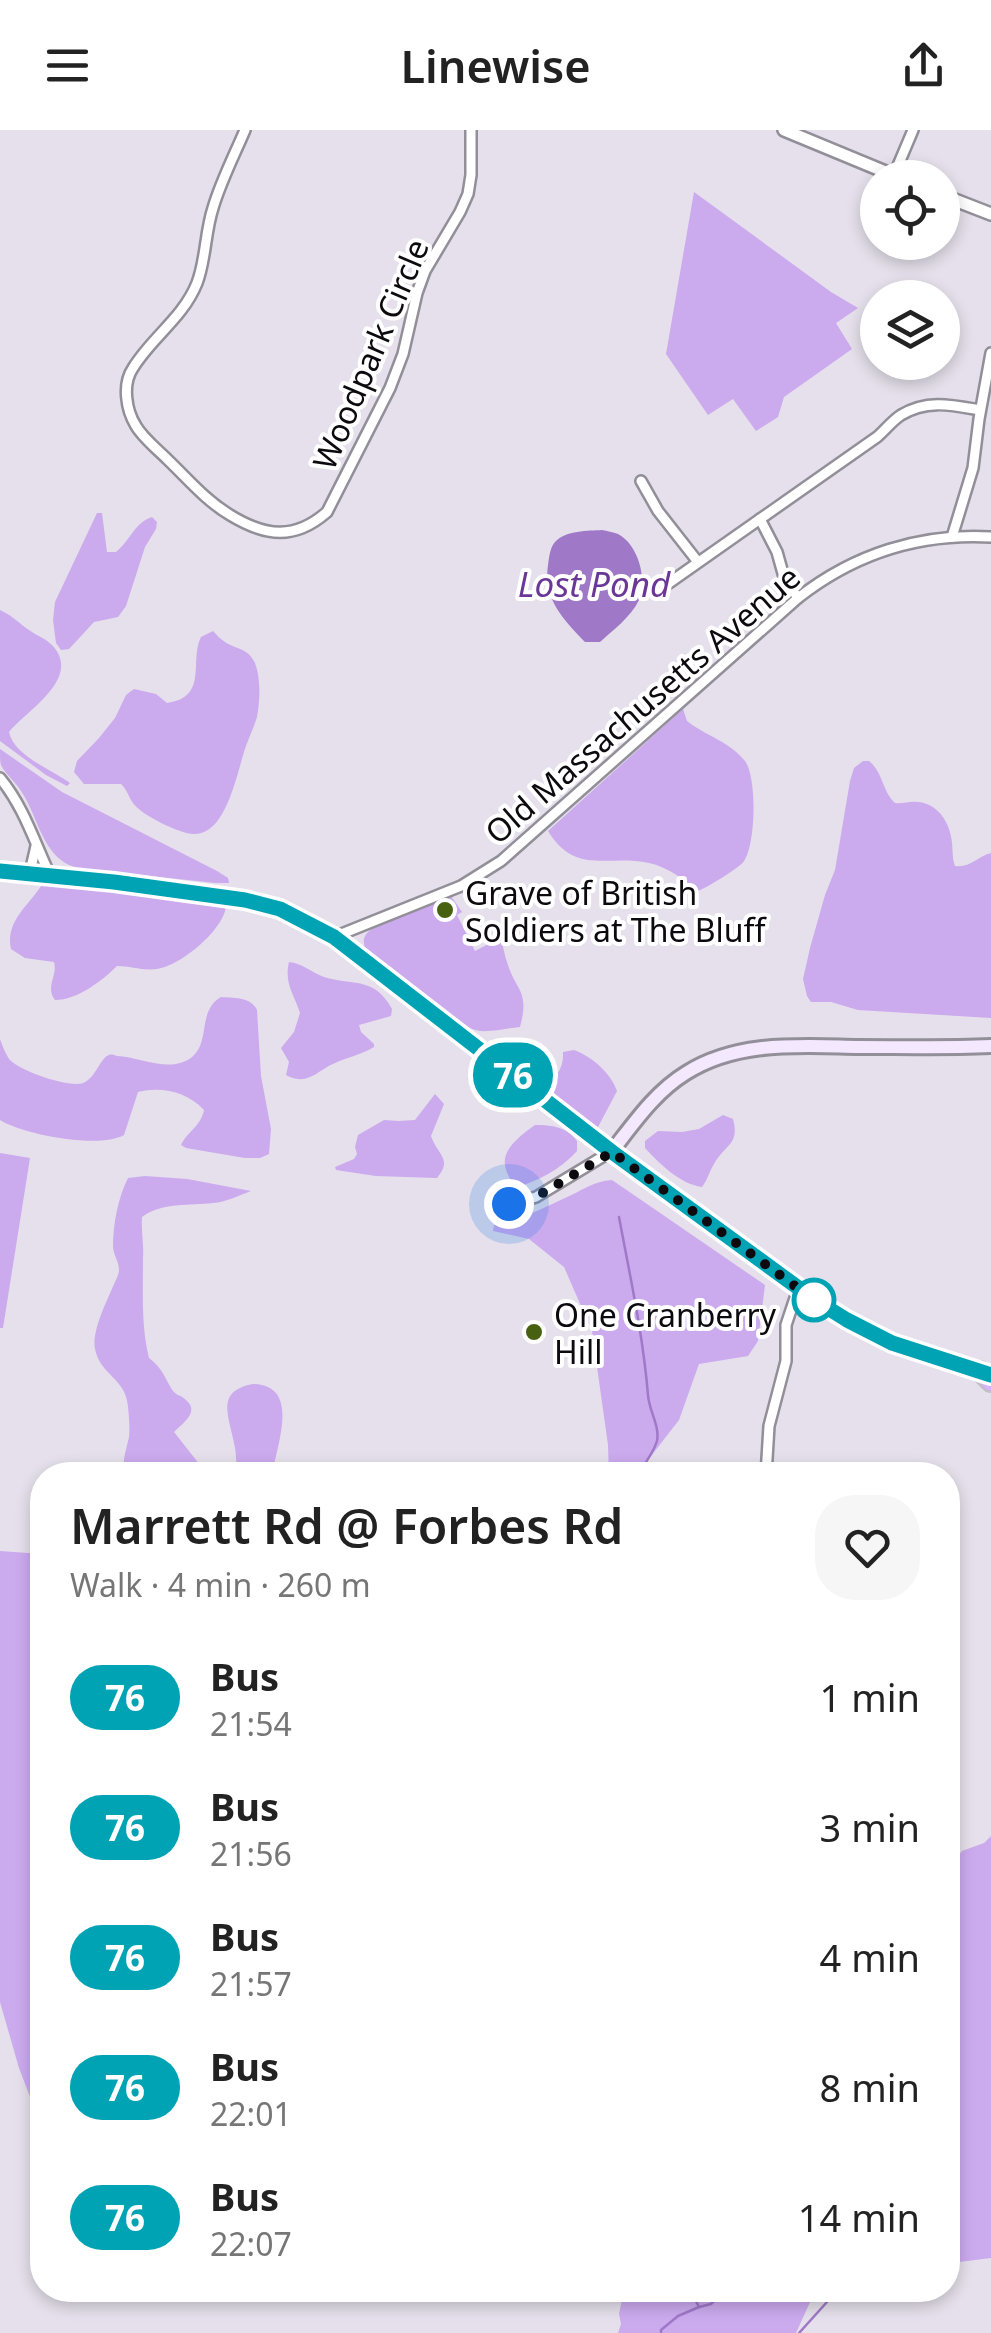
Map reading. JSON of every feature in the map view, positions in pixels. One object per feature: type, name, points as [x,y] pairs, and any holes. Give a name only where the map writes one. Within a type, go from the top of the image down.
[{"type":"main road","points":[[0,871],[245,900],[280,909],[334,937],[612,1152],[798,1289],[892,1343],[987,1376]]},
{"type":"main road","points":[[612,1152],[650,1103],[676,1080],[702,1064],[738,1052],[804,1046],[991,1046]]},
{"type":"street","name":"Woodpark Circle","points":[[245,130],[213,208],[198,280],[176,320],[130,372],[126,395],[136,427],[215,506],[254,527],[284,532],[302,530],[327,512],[390,388],[425,271],[468,194],[472,130]]},
{"type":"street","points":[[784,130],[860,161]]},
{"type":"street","points":[[903,160],[913,130]]},
{"type":"street","points":[[960,201],[991,214]]},
{"type":"street","points":[[952,537],[973,468],[991,353]]},
{"type":"street","points":[[669,583],[904,414],[937,404],[980,410]]},
{"type":"street","points":[[641,482],[698,562]]},
{"type":"street","points":[[760,519],[777,552],[784,577],[798,598]]},
{"type":"street","name":"Old Massachusetts Avenue","points":[[334,937],[462,886],[501,861],[798,598],[831,575],[877,552],[916,542],[991,536]]},
{"type":"street","points":[[0,778],[26,816],[50,875]]},
{"type":"street","points":[[30,872],[36,846]]},
{"type":"street","points":[[492,1206],[536,1197],[612,1152]]},
{"type":"street","points":[[766,1462],[769,1426],[786,1361],[786,1325],[798,1289]]},
{"type":"shaded area","points":[[694,192],[858,308],[836,323],[852,349],[784,397],[778,417],[756,431],[733,399],[708,415],[666,354]]},
{"type":"shaded area","points":[[97,513],[102,513],[107,552],[116,552],[136,528],[152,517],[157,522],[156,529],[118,617],[94,622],[69,649],[61,650],[56,643],[53,620],[55,602]]},
{"type":"shaded area","points":[[0,610],[50,643],[60,657],[61,669],[49,693],[9,732],[18,748],[70,783],[67,786],[0,741]]},
{"type":"shaded area","points":[[213,631],[252,658],[258,676],[259,704],[223,813],[205,832],[194,834],[144,813],[121,784],[84,784],[74,772],[77,761],[115,718],[126,695],[134,689],[156,694],[167,703],[188,694],[193,686],[201,637]]},
{"type":"shaded area","points":[[683,709],[687,721],[732,748],[749,769],[753,826],[744,861],[698,891],[656,865],[581,859],[559,845],[548,831]]},
{"type":"shaded area","points":[[0,749],[62,792],[217,871],[229,883],[88,870],[64,862],[48,846],[26,799],[3,768]]},
{"type":"shaded area","points":[[863,761],[874,765],[895,803],[920,802],[940,813],[951,835],[955,866],[991,853],[991,1018],[858,1010],[831,1002],[811,1002],[807,996],[803,979],[810,948],[835,870],[850,781],[854,768]]},
{"type":"shaded area","points":[[43,883],[226,906],[218,926],[177,961],[152,969],[117,966],[80,993],[55,1000],[51,990],[54,962],[25,958],[11,949],[15,921]]},
{"type":"shaded area","points":[[451,896],[462,912],[457,915],[475,951],[500,938],[523,998],[520,1027],[480,1031],[468,1027],[439,1010],[367,954],[364,940],[372,929]]},
{"type":"shaded area","points":[[289,962],[324,977],[378,991],[392,1009],[391,1016],[359,1025],[374,1047],[307,1078],[286,1075],[289,1062],[281,1048],[294,1032],[300,1013],[289,983]]},
{"type":"shaded area","points":[[221,997],[246,1000],[257,1010],[261,1076],[271,1129],[269,1154],[245,1158],[181,1145],[204,1110],[190,1099],[165,1090],[138,1092],[124,1135],[113,1139],[62,1138],[26,1131],[0,1120],[0,1039],[10,1060],[24,1069],[56,1081],[83,1083],[110,1055],[165,1064],[184,1062],[198,1050],[209,1010]]},
{"type":"shaded area","points":[[574,1050],[600,1066],[617,1091],[598,1127],[592,1128],[574,1115],[553,1090],[563,1052]]},
{"type":"shaded area","points":[[435,1094],[444,1104],[431,1136],[444,1162],[437,1178],[336,1170],[335,1167],[354,1159],[358,1135],[384,1120],[415,1120]]},
{"type":"shaded area","points":[[723,1115],[733,1119],[735,1134],[702,1187],[678,1178],[645,1148],[645,1141],[658,1131],[699,1129]]},
{"type":"shaded area","points":[[535,1125],[553,1126],[569,1133],[577,1141],[577,1151],[548,1174],[514,1188],[506,1168],[507,1153]]},
{"type":"shaded area","points":[[0,1153],[30,1158],[3,1328],[0,1328]]},
{"type":"shaded area","points":[[128,1178],[187,1179],[251,1191],[218,1202],[167,1207],[142,1217],[146,1346],[149,1358],[173,1391],[190,1404],[189,1417],[174,1432],[198,1462],[124,1462],[129,1437],[126,1397],[95,1349],[99,1322],[119,1271],[113,1246],[115,1220]]},
{"type":"shaded area","points":[[612,1180],[765,1285],[758,1341],[748,1356],[699,1364],[679,1420],[645,1462],[609,1462],[592,1331],[564,1267],[529,1239],[493,1231],[494,1225],[530,1214],[593,1184]]},
{"type":"shaded area","points":[[241,1387],[268,1387],[282,1406],[275,1462],[237,1462],[227,1406],[233,1392]]},
{"type":"shaded area","points":[[0,1551],[30,1553],[30,2097],[0,2002]]},
{"type":"shaded area","points":[[991,1836],[991,2258],[960,2262],[960,1854]]},
{"type":"shaded area","points":[[622,2302],[810,2302],[796,2333],[618,2333]]},
{"type":"water","name":"Lost Pond","points":[[602,530],[618,534],[631,546],[639,563],[642,592],[636,606],[616,628],[600,642],[585,642],[552,598],[547,577],[549,559],[555,542],[565,535]]},
{"type":"waterway","points":[[619,1217],[658,1435],[645,1462]]},
{"type":"waterway","points":[[661,2333],[678,2316],[699,2307],[696,2302]]},
{"type":"waterway","points":[[699,2307],[713,2302]]},
{"type":"waterway","points":[[799,2333],[827,2302]]},
{"type":"bus line","name":"76","points":[[0,871],[235,898],[280,909],[316,927],[815,1300],[892,1343],[991,1375]]},
{"type":"place","name":"Grave of British Soldiers at The Bluff","points":[[445,910]]},
{"type":"place","name":"One Cranberry Hill","points":[[534,1332]]},
{"type":"route","points":[[509,1204],[562,1184],[612,1152],[814,1300]]}]
